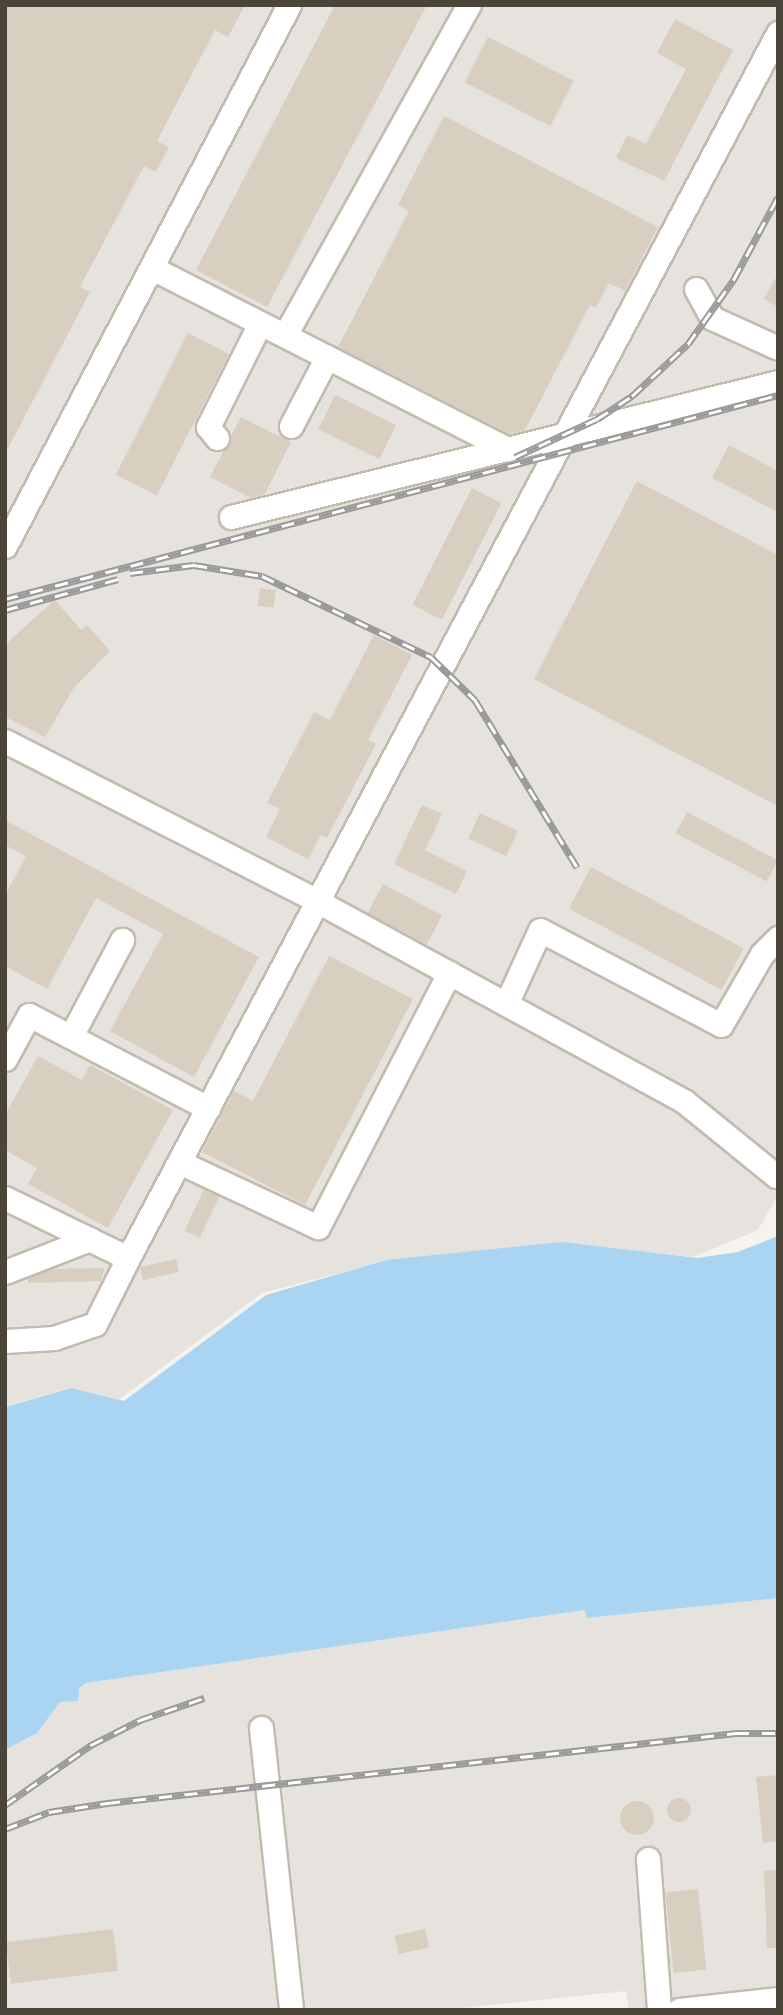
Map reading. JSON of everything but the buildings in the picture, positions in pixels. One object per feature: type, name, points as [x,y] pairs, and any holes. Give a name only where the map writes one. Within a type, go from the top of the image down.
[{"type":"street","points":[[5,546],[289,5]]},
{"type":"street","points":[[285,335],[469,5]]},
{"type":"street","points":[[5,1340],[54,1338],[95,1324],[778,33]]},
{"type":"street","points":[[152,268],[508,449]]},
{"type":"street","points":[[696,289],[712,318],[778,348]]},
{"type":"street","points":[[217,438],[208,427],[260,323]]},
{"type":"street","points":[[291,426],[327,357]]},
{"type":"street","points":[[231,517],[778,382]]},
{"type":"street","points":[[5,741],[317,901],[685,1102],[776,1176]]},
{"type":"street","points":[[506,1004],[540,930],[721,1025],[762,954],[778,938]]},
{"type":"street","points":[[71,1036],[122,940]]},
{"type":"street","points":[[179,1162],[318,1227],[449,973]]},
{"type":"street","points":[[5,1059],[29,1014],[208,1108]]},
{"type":"street","points":[[5,1198],[128,1258]]},
{"type":"street","points":[[5,1272],[90,1239]]},
{"type":"street","points":[[261,1728],[291,2010]]},
{"type":"street","points":[[649,1859],[659,2010]]},
{"type":"street","points":[[679,2010],[778,1999]]},
{"type":"shaded area","points":[[5,5],[778,5],[778,1195],[758,1230],[693,1257],[561,1244],[386,1261],[262,1293],[117,1401],[69,1388],[5,1406]]},
{"type":"shaded area","points":[[778,1598],[778,2010],[629,2010],[626,1991],[443,2010],[5,2010],[5,1750],[37,1733],[60,1702],[86,1683],[586,1610],[587,1618]]},
{"type":"water","points":[[778,1236],[778,1598],[587,1618],[585,1610],[86,1683],[79,1688],[78,1701],[60,1702],[37,1733],[5,1750],[5,1407],[71,1388],[124,1401],[266,1295],[387,1260],[562,1242],[697,1258],[738,1252]]},
{"type":"railway","points":[[515,457],[597,419],[632,396],[688,344],[734,279],[778,197]]},
{"type":"railway","points":[[5,599],[778,395]]},
{"type":"railway","points":[[130,573],[194,565],[262,576],[431,657],[475,700],[577,867]]},
{"type":"railway","points":[[5,610],[118,579]]},
{"type":"railway","points":[[5,1805],[91,1745],[140,1720],[204,1698]]},
{"type":"railway","points":[[5,1829],[49,1812],[107,1803],[736,1733],[778,1733]]}]
